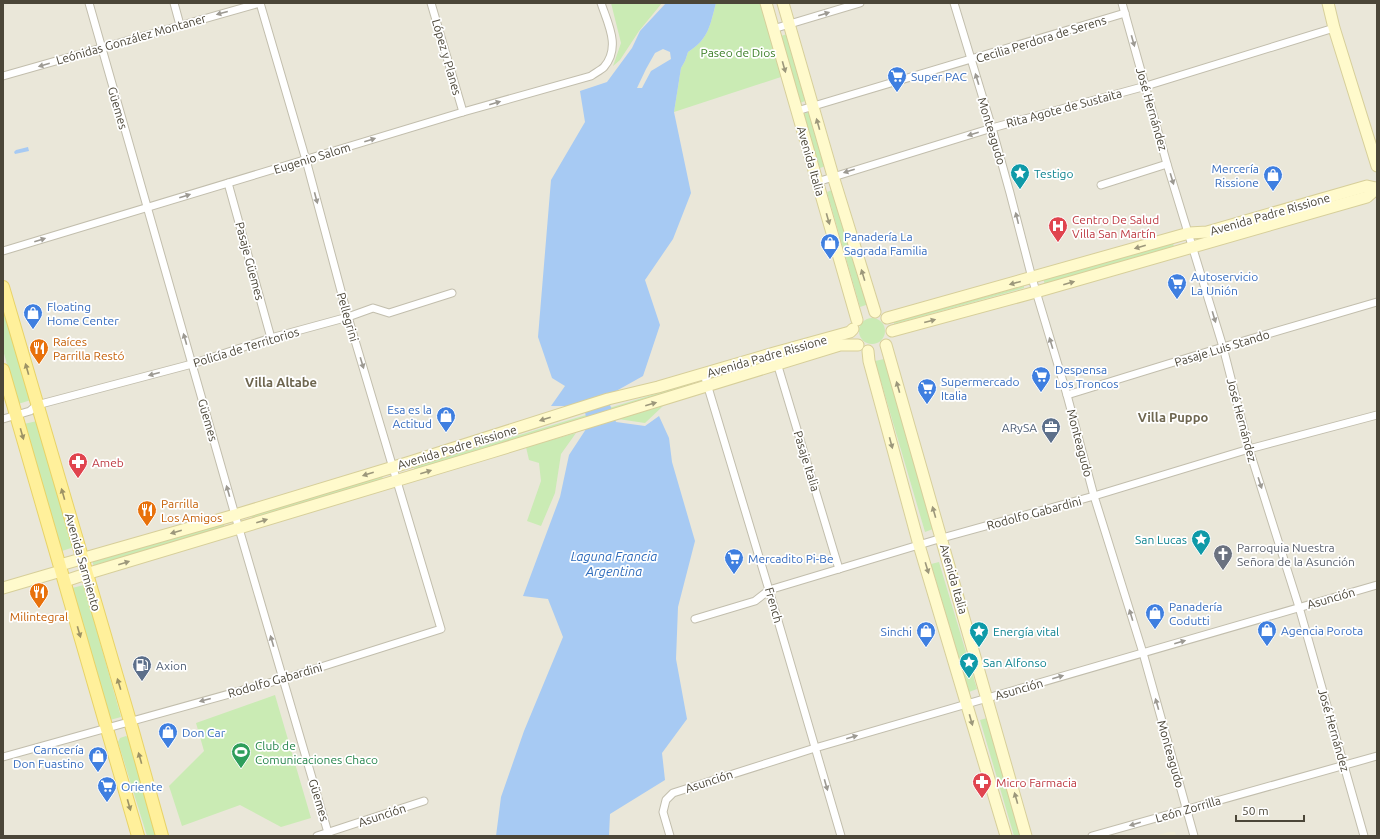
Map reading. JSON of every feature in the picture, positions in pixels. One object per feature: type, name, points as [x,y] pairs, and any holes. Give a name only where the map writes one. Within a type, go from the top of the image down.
[{"type":"main road","name":"Avenida Italia","points":[[766,3],[817,182],[855,324]]},
{"type":"main road","name":"Avenida Italia","points":[[784,3],[812,106],[875,312]]},
{"type":"main road","points":[[1328,3],[1334,28],[1377,166]]},
{"type":"main road","name":"Avenida Padre Rissione","points":[[886,318],[1189,233],[1207,232],[1367,186],[1377,188]]},
{"type":"main road","name":"Avenida Padre Rissione","points":[[892,331],[1036,292],[1367,197],[1377,188]]},
{"type":"main road","name":"Avenida Sarmiento","points":[[3,287],[130,721],[162,836]]},
{"type":"main road","points":[[875,312],[886,318],[892,331],[891,339],[886,346],[878,351],[868,351],[858,345],[853,336],[855,324],[864,314],[875,312]]},
{"type":"main road","name":"Avenida Padre Rissione","points":[[62,573],[82,559],[235,515],[608,399],[648,390],[850,332],[855,324]]},
{"type":"main road","name":"Avenida Padre Rissione","points":[[62,573],[86,574],[397,481],[586,422],[708,387],[840,345],[858,345]]},
{"type":"main road","name":"Avenida Italia","points":[[886,346],[1026,836]]},
{"type":"main road","name":"Avenida Italia","points":[[868,351],[869,362],[919,545],[1006,836]]},
{"type":"main road","name":"Avenida Sarmiento","points":[[3,370],[138,836]]},
{"type":"main road","points":[[3,588],[62,573]]},
{"type":"street","name":"Güemes","points":[[88,3],[235,515],[329,834]]},
{"type":"street","points":[[174,3],[180,25]]},
{"type":"street","name":"Leónidas González Montaner","points":[[3,76],[260,3]]},
{"type":"street","name":"Pellegrini","points":[[260,3],[306,160],[348,317],[441,629]]},
{"type":"street","name":"López y Planes","points":[[431,3],[463,112]]},
{"type":"street","name":"Eugenio Salom","points":[[3,251],[463,112],[591,76],[604,67],[612,53],[613,40],[601,3]]},
{"type":"street","points":[[773,29],[860,3]]},
{"type":"street","name":"Monteagudo","points":[[954,3],[992,128],[1032,278],[1067,395],[1094,496],[1143,653],[1194,836]]},
{"type":"street","name":"José Hernández","points":[[1122,3],[1167,164],[1189,233],[1222,347],[1249,450],[1299,608],[1364,836]]},
{"type":"street","name":"Cecilia Perdora de Serens","points":[[797,111],[1125,13]]},
{"type":"street","name":"Rita Agote de Sustaita","points":[[817,182],[992,128],[1146,86],[1334,28]]},
{"type":"street","points":[[1101,185],[1167,164]]},
{"type":"street","name":"Pasaje Güemes","points":[[228,183],[271,338]]},
{"type":"street","name":"Policía de Territorios","points":[[3,419],[30,411],[37,405],[192,364],[271,338],[348,317],[373,308],[389,313],[452,293]]},
{"type":"street","name":"Pasaje Luis Stando","points":[[1067,395],[1222,347],[1377,302]]},
{"type":"street","name":"Pasaje Italia","points":[[774,353],[839,569]]},
{"type":"street","name":"French","points":[[704,374],[841,836]]},
{"type":"street","name":"Rodolfo Gabardini","points":[[695,619],[755,601],[769,590],[942,538],[1377,415]]},
{"type":"street","name":"Asunción","points":[[670,836],[663,812],[666,800],[673,793],[815,748],[1377,584]]},
{"type":"street","name":"Rodolfo Gabardini","points":[[3,757],[283,678],[441,629]]},
{"type":"street","name":"León Zorrilla","points":[[1092,836],[1377,756]]},
{"type":"street","name":"Asunción","points":[[317,836],[329,834],[424,801]]},
{"type":"shaded area","points":[[3,3],[1377,3],[1377,836],[3,836]]},
{"type":"shaded area","points":[[1175,832],[1176,836],[1154,836]]},
{"type":"green space","points":[[611,3],[662,3],[639,31],[620,60],[613,66],[621,43]]},
{"type":"green space","name":"Paseo de Dios","points":[[716,3],[762,3],[784,76],[674,112],[681,68],[688,52],[705,37]]},
{"type":"green space","points":[[787,34],[805,101],[800,103],[781,36]]},
{"type":"green space","points":[[809,112],[826,166],[820,168],[803,114]]},
{"type":"green space","points":[[832,190],[869,304],[860,307],[827,192]]},
{"type":"green space","points":[[1173,243],[1174,247],[1045,285],[1043,278]]},
{"type":"green space","points":[[1024,286],[1024,288],[894,324],[894,322]]},
{"type":"green space","points":[[3,304],[31,400],[18,404],[3,350]]},
{"type":"green space","points":[[872,318],[881,322],[885,331],[881,340],[872,344],[863,340],[859,331],[863,322]]},
{"type":"green space","points":[[770,359],[771,362],[724,376],[723,373]]},
{"type":"green space","points":[[884,359],[933,529],[925,532],[875,361]]},
{"type":"green space","points":[[692,383],[693,385],[414,470],[414,467]]},
{"type":"green space","points":[[663,406],[645,423],[618,419]]},
{"type":"green space","points":[[37,421],[74,547],[62,551],[24,424]]},
{"type":"green space","points":[[576,433],[561,454],[555,493],[541,526],[527,521],[541,481],[539,463],[529,460],[526,447]]},
{"type":"green space","points":[[382,476],[384,483],[253,521],[251,514]]},
{"type":"green space","points":[[223,522],[225,529],[94,567],[92,560]]},
{"type":"green space","points":[[939,562],[977,689],[969,692],[931,564]]},
{"type":"green space","points":[[84,585],[121,717],[110,720],[72,588]]},
{"type":"green space","name":"Club de Comunicaciones Chaco","points":[[275,695],[311,818],[281,827],[240,805],[182,826],[169,786],[204,751],[196,723]]},
{"type":"green space","points":[[987,718],[1022,836],[1014,836],[980,720]]},
{"type":"green space","points":[[126,736],[129,738],[159,836],[147,836],[118,742],[120,738]]},
{"type":"water","name":"Laguna Francia Argentina","points":[[666,3],[716,3],[705,37],[688,52],[681,68],[674,112],[691,193],[673,239],[645,280],[660,325],[643,376],[609,395],[608,399],[616,422],[645,426],[659,416],[669,438],[672,462],[695,541],[678,607],[676,659],[687,719],[662,753],[665,780],[610,814],[609,836],[496,836],[501,797],[524,731],[563,637],[548,599],[523,596],[560,497],[569,455],[588,426],[583,403],[569,406],[551,406],[565,386],[552,378],[538,337],[551,180],[585,122],[580,91],[607,82],[632,48],[640,31]],"holes":[[[663,49],[670,52],[671,59],[651,71],[642,88],[637,88],[655,53]]]},
{"type":"water","points":[[28,147],[29,151],[15,154],[14,152],[16,150]]},
{"type":"place","name":"Super PAC","points":[[897,93]]},
{"type":"place","name":"Testigo","points":[[1020,190]]},
{"type":"place","name":"Mercería Rissione","points":[[1273,192]]},
{"type":"place","name":"Centro De Salud Villa San Martín","points":[[1058,243]]},
{"type":"place","name":"Panadería La Sagrada Familia","points":[[830,260]]},
{"type":"place","name":"Autoservicio La Unión","points":[[1177,300]]},
{"type":"place","name":"Floating Home Center","points":[[33,330]]},
{"type":"place","name":"Raíces Parrilla Restó","points":[[39,365]]},
{"type":"place","name":"Despensa Los Troncos","points":[[1041,393]]},
{"type":"place","name":"Supermercado Italia","points":[[927,405]]},
{"type":"place","name":"Esa es la Actitud","points":[[446,433]]},
{"type":"place","name":"ARySA","points":[[1051,444]]},
{"type":"place","name":"Ameb","points":[[78,479]]},
{"type":"place","name":"Parrilla Los Amigos","points":[[147,527]]},
{"type":"place","name":"San Lucas","points":[[1201,556]]},
{"type":"place","name":"Parroquia Nuestra Señora de la Asunción","points":[[1223,571]]},
{"type":"place","name":"Mercadito Pi-Be","points":[[734,575]]},
{"type":"place","name":"Milintegral","points":[[39,609]]},
{"type":"place","name":"Panadería Codutti","points":[[1155,630]]},
{"type":"place","name":"Agencia Porota","points":[[1267,647]]},
{"type":"place","name":"Sinchi","points":[[926,648]]},
{"type":"place","name":"Energía vital","points":[[979,648]]},
{"type":"place","name":"San Alfonso","points":[[969,679]]},
{"type":"place","name":"Axion","points":[[142,682]]},
{"type":"place","name":"Don Car","points":[[168,749]]},
{"type":"place","name":"Club de Comunicaciones Chaco","points":[[241,769]]},
{"type":"place","name":"Carncería Don Fuastino","points":[[98,773]]},
{"type":"place","name":"Micro Farmacia","points":[[982,799]]},
{"type":"place","name":"Oriente","points":[[107,803]]},
{"type":"district","name":"Villa Altabe","points":[[281,382]]},
{"type":"district","name":"Villa Puppo","points":[[1173,417]]}]
